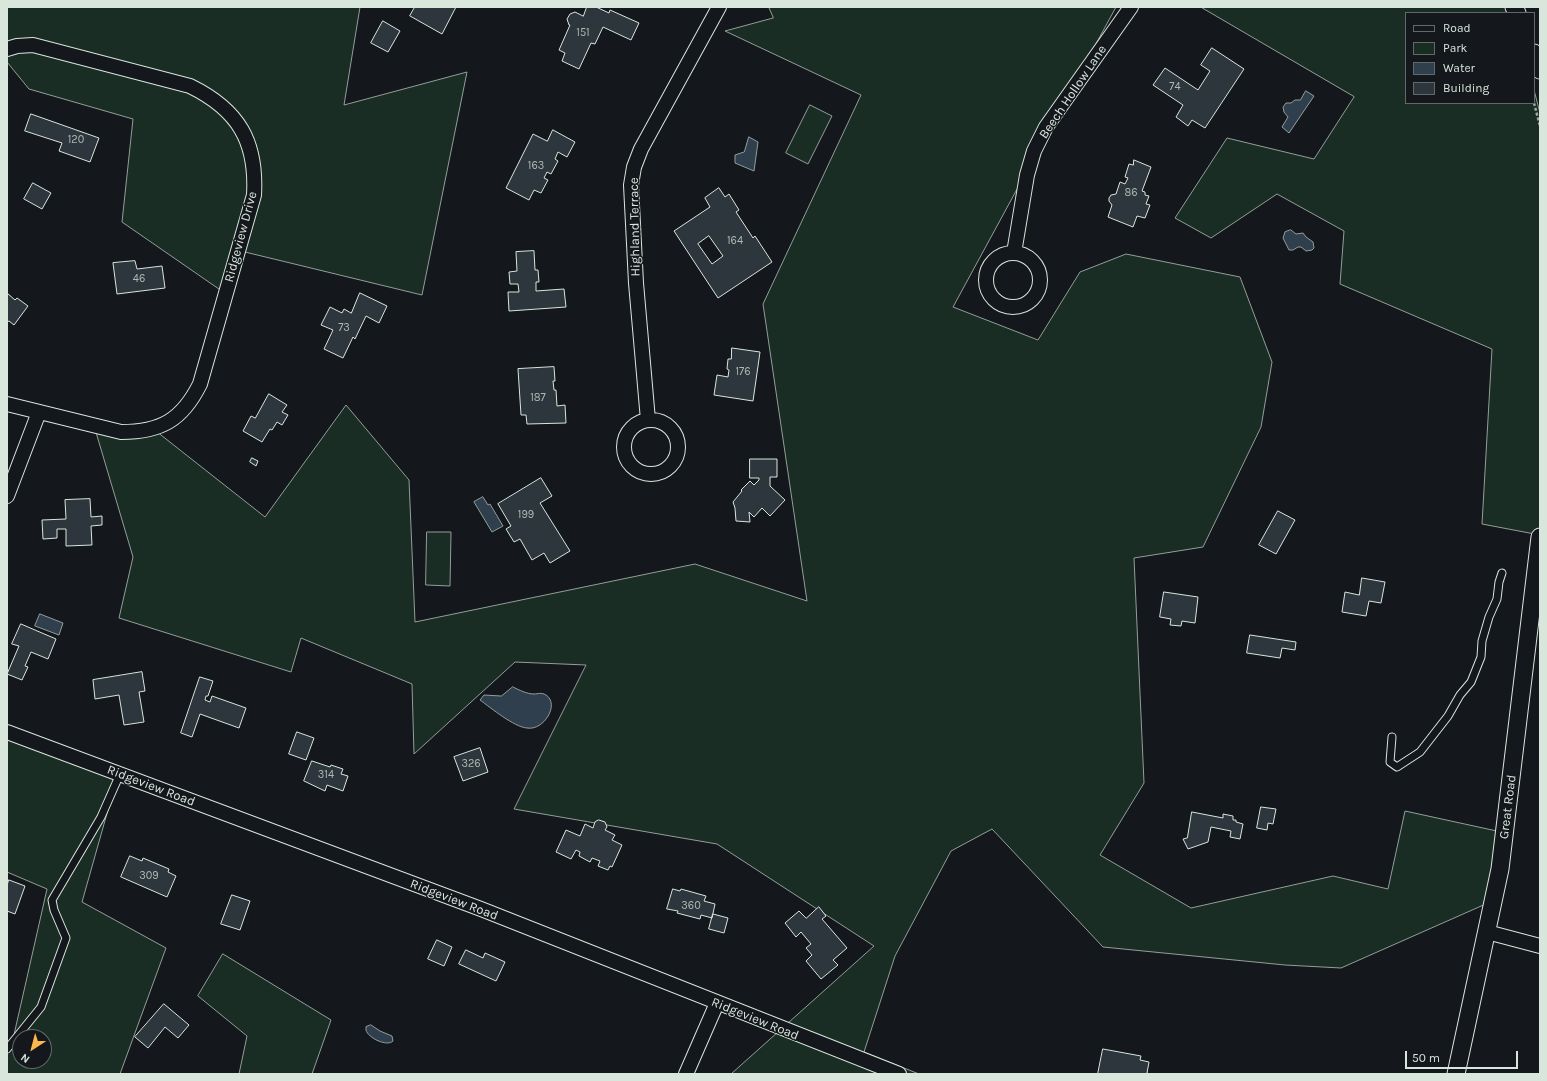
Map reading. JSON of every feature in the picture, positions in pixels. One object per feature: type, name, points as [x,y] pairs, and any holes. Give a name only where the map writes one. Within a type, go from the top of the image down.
[{"type":"street","name":"Highland Terrace","points":[[648,420],[636,283],[631,185],[634,168],[641,149],[719,7]]},
{"type":"street","name":"Beech Hollow Lane","points":[[1014,252],[1027,175],[1034,151],[1046,127],[1131,7]]},
{"type":"street","name":"Ridgeview Drive","points":[[7,49],[17,46],[33,45],[190,86],[208,94],[224,107],[238,123],[247,139],[255,175],[254,195],[200,384],[193,399],[183,411],[170,421],[154,428],[140,432],[122,432],[7,404]]},
{"type":"street","points":[[1535,57],[1540,70]]},
{"type":"street","points":[[7,496],[39,412]]},
{"type":"street","name":"Great Road","points":[[1456,1074],[1500,869],[1540,537]]},
{"type":"street","name":"Ridgeview Road","points":[[7,732],[481,909],[899,1074]]},
{"type":"street","points":[[1487,932],[1540,946]]},
{"type":"street","points":[[686,1074],[717,1003]]},
{"type":"lane","points":[[1392,737],[1390,762],[1397,767],[1420,752],[1448,716],[1460,695],[1471,682],[1481,657],[1482,641],[1489,617],[1497,599],[1499,582],[1502,573]]},
{"type":"lane","points":[[7,1049],[41,1007],[66,938],[54,910],[52,900],[101,817],[120,774]]},
{"type":"path","points":[[1534,104],[1540,126]]},
{"type":"green space","points":[[7,7],[360,7],[344,105],[467,72],[422,295],[245,252],[229,296],[122,222],[133,119],[29,89],[7,62]]},
{"type":"green space","points":[[769,7],[1116,7],[953,307],[1038,340],[1080,272],[1126,254],[1240,277],[1272,362],[1261,427],[1203,547],[1134,558],[1144,783],[1100,855],[1191,908],[1333,876],[1388,889],[1405,811],[1506,833],[1488,903],[1341,968],[1285,965],[1103,947],[992,829],[951,851],[895,956],[864,1052],[919,1074],[731,1074],[874,946],[717,844],[514,809],[586,665],[515,662],[414,754],[412,684],[301,638],[291,672],[119,618],[133,557],[95,429],[147,424],[265,517],[346,405],[409,480],[415,622],[695,564],[807,601],[763,304],[861,95],[725,31],[773,18]]},
{"type":"green space","points":[[1201,7],[1511,7],[1513,12],[1405,12],[1405,104],[1535,104],[1535,94],[1540,113],[1540,535],[1482,524],[1492,349],[1340,284],[1344,231],[1277,194],[1211,238],[1175,218],[1227,138],[1314,159],[1354,97]]},
{"type":"green space","points":[[810,105],[832,116],[808,164],[786,153]]},
{"type":"green space","points":[[427,532],[451,532],[450,586],[426,585]]},
{"type":"green space","points":[[7,731],[117,778],[82,902],[166,948],[120,1074],[7,1074],[7,1046],[11,1048],[12,1044],[12,1069],[52,1069],[52,1029],[15,1029],[47,889],[7,872]]},
{"type":"green space","points":[[223,954],[331,1020],[312,1074],[239,1074],[247,1036],[198,996]]},
{"type":"water","points":[[1306,91],[1314,96],[1289,133],[1282,127],[1288,117],[1284,112],[1283,107],[1286,103],[1300,100]]},
{"type":"water","points":[[749,137],[758,142],[754,171],[735,163],[735,155],[744,152]]},
{"type":"water","points":[[1291,230],[1296,234],[1303,233],[1313,242],[1314,248],[1306,251],[1301,247],[1289,250],[1283,238],[1285,232]]},
{"type":"water","points":[[483,497],[488,505],[490,504],[503,526],[492,532],[474,502]]},
{"type":"water","points":[[40,614],[63,623],[59,635],[35,626]]},
{"type":"water","points":[[513,687],[523,692],[534,694],[541,693],[550,699],[551,710],[544,721],[539,725],[533,728],[522,727],[503,717],[480,700],[484,695],[501,696]]},
{"type":"water","points":[[371,1025],[392,1036],[393,1041],[387,1043],[374,1039],[367,1033],[366,1030],[366,1027]]},
{"type":"building","points":[[415,7],[456,7],[442,34],[410,16]]},
{"type":"building","points":[[587,7],[596,7],[609,13],[610,10],[639,23],[631,40],[603,27],[595,44],[591,43],[579,69],[562,61],[565,53],[559,50],[570,25],[567,19],[570,14],[575,12],[583,16]]},
{"type":"building","points":[[383,21],[400,31],[388,52],[371,43]]},
{"type":"building","points":[[1212,48],[1244,69],[1205,128],[1192,120],[1188,126],[1176,117],[1183,105],[1153,85],[1165,68],[1198,90],[1210,71],[1201,65]]},
{"type":"building","points":[[31,114],[99,138],[90,162],[59,151],[62,143],[25,131]]},
{"type":"building","points":[[553,130],[575,142],[567,157],[558,152],[555,159],[558,161],[551,174],[547,172],[544,178],[548,180],[541,193],[534,190],[529,200],[506,188],[533,134],[547,141]]},
{"type":"building","points":[[1134,160],[1151,167],[1142,191],[1145,192],[1145,195],[1149,196],[1146,204],[1150,205],[1145,218],[1137,216],[1133,227],[1108,217],[1112,205],[1109,198],[1111,195],[1116,194],[1120,182],[1125,184],[1128,178],[1125,177],[1129,164],[1133,165]]},
{"type":"building","points":[[33,183],[51,193],[42,209],[24,199]]},
{"type":"building","points":[[719,188],[725,197],[729,194],[739,210],[736,212],[753,238],[755,236],[772,262],[718,298],[674,231],[710,207],[705,198]],"holes":[[[709,236],[723,256],[712,264],[698,244]]]},
{"type":"building","points":[[534,251],[535,270],[538,270],[539,282],[536,282],[536,291],[564,289],[566,307],[509,311],[508,292],[519,292],[518,284],[510,284],[509,272],[517,271],[516,252]]},
{"type":"building","points":[[135,261],[137,269],[162,266],[165,288],[117,294],[113,263]]},
{"type":"building","points":[[7,293],[15,300],[17,298],[28,306],[14,325],[9,321],[7,322]]},
{"type":"building","points":[[360,293],[387,306],[379,323],[366,316],[355,339],[353,337],[343,358],[324,349],[333,330],[321,325],[330,307],[342,313],[344,309],[351,313]]},
{"type":"building","points":[[732,348],[760,352],[753,401],[714,395],[717,375],[728,377],[728,359],[731,359]]},
{"type":"building","points":[[554,367],[555,381],[553,381],[554,390],[556,390],[557,406],[565,405],[566,423],[527,424],[526,415],[521,415],[518,369]]},
{"type":"building","points":[[269,394],[287,405],[282,412],[288,415],[282,425],[277,422],[272,430],[270,429],[262,442],[243,431],[251,416],[255,418]]},
{"type":"building","points":[[252,458],[258,461],[256,466],[250,462]]},
{"type":"building","points":[[750,459],[777,459],[777,477],[770,477],[770,486],[785,500],[770,516],[762,508],[754,517],[749,512],[750,522],[736,521],[733,502],[742,491],[741,490],[750,481],[754,485],[759,480],[759,478],[750,478]]},
{"type":"building","points":[[541,478],[552,496],[540,503],[570,551],[550,563],[544,553],[532,560],[520,539],[514,542],[506,529],[511,526],[498,504]]},
{"type":"building","points":[[90,499],[91,517],[102,516],[102,525],[91,526],[92,545],[66,546],[66,529],[57,529],[57,538],[43,539],[42,520],[66,519],[65,500]]},
{"type":"building","points":[[1278,511],[1295,520],[1276,554],[1259,545]]},
{"type":"building","points":[[1362,578],[1385,582],[1381,603],[1369,601],[1366,616],[1342,612],[1345,592],[1359,595]]},
{"type":"building","points":[[1164,592],[1198,597],[1195,623],[1182,621],[1181,626],[1170,625],[1171,619],[1160,617]]},
{"type":"building","points":[[21,624],[56,639],[48,659],[31,652],[25,666],[28,667],[22,680],[7,674],[19,646],[12,644]]},
{"type":"building","points":[[1250,635],[1296,642],[1295,650],[1282,648],[1280,658],[1247,653]]},
{"type":"building","points":[[142,672],[145,691],[139,692],[144,722],[124,725],[119,695],[95,699],[93,680]]},
{"type":"building","points":[[200,677],[213,681],[208,696],[206,696],[205,700],[210,702],[212,696],[246,708],[239,728],[200,714],[192,737],[181,733]]},
{"type":"building","points":[[297,732],[314,738],[306,760],[289,754]]},
{"type":"building","points":[[480,748],[488,772],[463,781],[454,757]]},
{"type":"building","points":[[312,761],[330,767],[331,765],[343,769],[341,774],[348,776],[343,791],[327,785],[325,791],[304,781]]},
{"type":"building","points":[[1261,807],[1276,809],[1273,824],[1268,823],[1267,830],[1257,828]]},
{"type":"building","points":[[1192,812],[1223,818],[1223,814],[1233,816],[1233,820],[1243,824],[1240,839],[1230,837],[1231,831],[1211,827],[1208,842],[1188,849],[1183,839],[1187,838]]},
{"type":"building","points":[[599,820],[605,822],[607,827],[605,830],[615,835],[612,840],[622,845],[612,867],[610,866],[608,870],[598,866],[600,861],[592,858],[590,862],[579,856],[580,852],[576,850],[571,859],[556,852],[566,830],[580,836],[585,824],[593,828],[595,822]]},
{"type":"building","points":[[130,856],[142,861],[143,858],[169,869],[168,872],[176,876],[167,897],[121,877]]},
{"type":"building","points":[[9,880],[25,886],[15,914],[7,911],[7,886]]},
{"type":"building","points":[[673,889],[680,891],[681,889],[706,896],[704,901],[715,904],[712,918],[701,915],[700,919],[677,913],[678,911],[667,909]]},
{"type":"building","points":[[232,895],[250,901],[240,930],[221,924]]},
{"type":"building","points":[[819,907],[826,916],[822,919],[847,948],[833,960],[838,965],[821,979],[806,961],[812,955],[806,948],[811,944],[801,932],[796,937],[785,923],[799,911],[806,918]]},
{"type":"building","points":[[713,914],[728,918],[724,933],[709,929]]},
{"type":"building","points":[[437,940],[452,947],[444,966],[428,959]]},
{"type":"building","points":[[466,950],[483,958],[485,953],[505,962],[496,981],[459,964]]},
{"type":"building","points":[[164,1004],[189,1025],[178,1038],[165,1027],[148,1048],[135,1037]]},
{"type":"building","points":[[1103,1049],[1141,1056],[1140,1060],[1149,1062],[1147,1073],[1149,1074],[1098,1074]]}]
